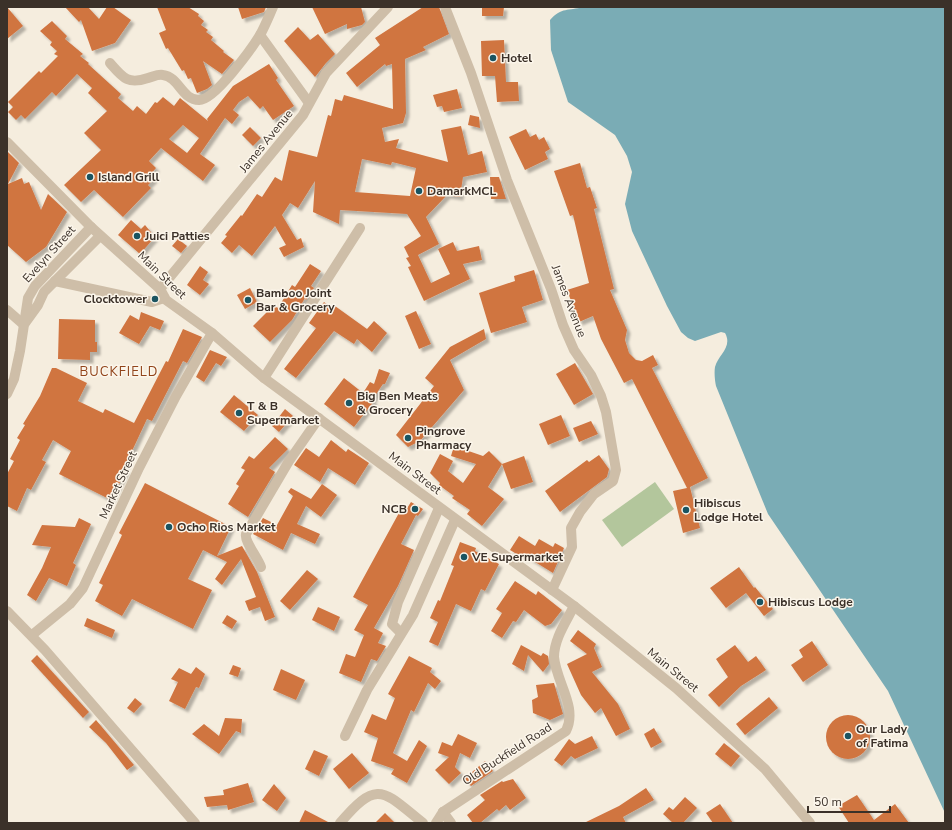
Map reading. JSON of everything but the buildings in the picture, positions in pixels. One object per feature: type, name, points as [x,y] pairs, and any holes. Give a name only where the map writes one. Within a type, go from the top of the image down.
[{"type":"street","points":[[110,64],[128,80],[134,82],[158,75],[165,75],[174,80],[188,97],[199,100],[207,98],[230,75],[260,35],[273,7]]},
{"type":"street","name":"James Avenue","points":[[162,294],[304,115],[326,73],[388,7]]},
{"type":"street","name":"James Avenue","points":[[446,7],[471,73],[507,180],[551,289],[563,325],[574,350],[597,388],[606,412],[616,470],[613,481],[594,494],[580,512],[571,528],[572,547],[552,590]]},
{"type":"street","points":[[260,35],[309,103]]},
{"type":"street","name":"Main Street","points":[[7,142],[100,236],[162,294],[212,333],[264,378],[455,520],[574,606],[676,688],[730,735],[765,769],[797,805],[810,823]]},
{"type":"street","name":"Evelyn Street","points":[[7,394],[14,379],[28,298],[35,286],[91,227]]},
{"type":"street","points":[[264,378],[360,228]]},
{"type":"street","name":"Evelyn Street","points":[[23,324],[38,305],[44,292],[100,236]]},
{"type":"street","points":[[55,281],[152,302],[162,294]]},
{"type":"street","points":[[7,310],[23,324]]},
{"type":"street","name":"Market Street","points":[[32,635],[70,604],[84,588],[143,462],[176,396],[212,333]]},
{"type":"street","points":[[261,567],[258,557],[246,541],[246,534],[289,461],[319,418]]},
{"type":"street","points":[[401,633],[392,624],[398,602],[439,508]]},
{"type":"street","points":[[345,736],[367,690],[412,615],[455,520]]},
{"type":"street","name":"Old Buckfield Road","points":[[443,812],[566,731],[571,713],[557,671],[554,656],[557,642],[574,606]]},
{"type":"street","points":[[7,611],[32,635],[195,823]]},
{"type":"street","points":[[340,823],[365,799],[377,793],[385,794],[392,798],[422,823]]},
{"type":"street","points":[[436,823],[443,812],[451,823]]},
{"type":"green space","points":[[655,482],[674,509],[622,547],[602,520]]},
{"type":"water","points":[[583,7],[945,7],[945,813],[888,691],[768,514],[716,386],[715,367],[726,347],[727,338],[725,333],[721,332],[695,341],[688,338],[681,332],[667,306],[632,231],[625,204],[632,172],[627,156],[615,135],[568,102],[551,50],[550,20],[562,11]]},
{"type":"place","name":"Hotel","points":[[493,58]]},
{"type":"place","name":"Island Grill","points":[[90,177]]},
{"type":"place","name":"DamarkMCL","points":[[419,191]]},
{"type":"place","name":"Juici Patties","points":[[137,236]]},
{"type":"place","name":"Clocktower","points":[[155,299]]},
{"type":"place","name":"Bamboo Joint Bar & Grocery","points":[[248,300]]},
{"type":"place","name":"Big Ben Meats & Grocery","points":[[349,403]]},
{"type":"place","name":"T & B Supermarket","points":[[239,413]]},
{"type":"place","name":"Pingrove Pharmacy","points":[[408,438]]},
{"type":"place","name":"NCB","points":[[415,509]]},
{"type":"place","name":"Hibiscus Lodge Hotel","points":[[686,510]]},
{"type":"place","name":"Ocho Rios Market","points":[[169,527]]},
{"type":"place","name":"VE Supermarket","points":[[464,557]]},
{"type":"place","name":"Hibiscus Lodge","points":[[760,602]]},
{"type":"place","name":"Our Lady of Fatima","points":[[848,736]]},
{"type":"district","name":"BUCKFIELD","points":[[119,372]]}]
